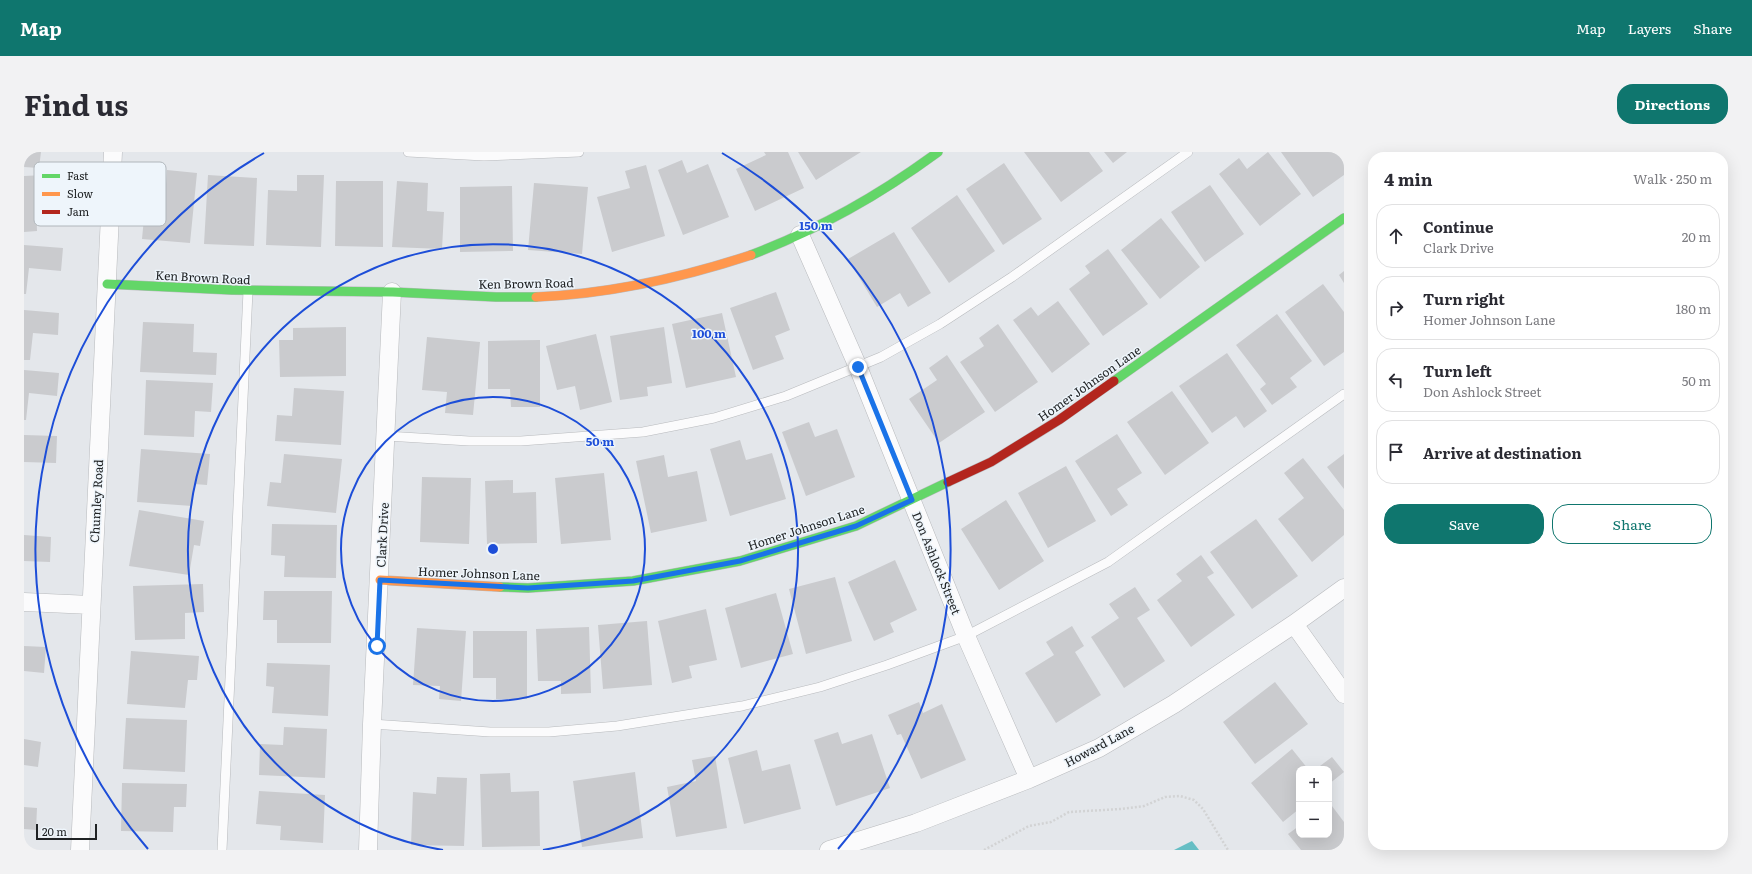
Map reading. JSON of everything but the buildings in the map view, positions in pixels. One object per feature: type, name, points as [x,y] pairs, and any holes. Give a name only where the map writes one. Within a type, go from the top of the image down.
[{"type":"street","name":"Chumley Road","points":[[113,152],[113,162]]},
{"type":"street","name":"Ken Brown Road","points":[[107,284],[248,291],[392,292],[507,297],[559,296],[620,289],[714,268],[750,256],[800,235],[858,205],[938,152]]},
{"type":"street","name":"Homer Johnson Lane","points":[[380,580],[528,588],[633,581],[740,561],[856,526],[991,462],[1059,420],[1344,218]]},
{"type":"street","name":"Chumley Road","points":[[80,850],[110,226]]},
{"type":"street","name":"Don Ashlock Street","points":[[800,235],[858,367],[966,636],[1029,779]]},
{"type":"street","name":"Clark Drive","points":[[368,850],[372,724],[380,580],[392,292]]},
{"type":"street","name":"Howard Lane","points":[[829,850],[916,823],[1029,779],[1099,748],[1174,704],[1294,624],[1344,588]]},
{"type":"street","points":[[24,602],[91,605]]},
{"type":"street","points":[[1294,624],[1344,694]]},
{"type":"lane","points":[[408,152],[484,156],[579,152]]},
{"type":"lane","points":[[386,436],[469,441],[521,441],[642,432],[721,416],[786,396],[881,357],[940,324],[994,289],[1188,152]]},
{"type":"lane","points":[[222,850],[248,291]]},
{"type":"lane","points":[[372,724],[490,732],[549,732],[617,726],[742,706],[820,687],[887,665],[966,636],[1108,562],[1344,394]]},
{"type":"path","points":[[984,850],[1029,826],[1051,822],[1069,812],[1144,806],[1165,797],[1180,796],[1194,800],[1203,809],[1228,850]]},
{"type":"water","points":[[1192,841],[1199,850],[1174,850]]},
{"type":"traffic: fast","points":[[751,255],[801,234],[848,210],[893,183],[938,152]]},
{"type":"traffic: fast","points":[[1114,381],[1344,218]]},
{"type":"traffic: fast","points":[[107,284],[232,290],[393,292],[496,297],[536,297]]},
{"type":"traffic: fast","points":[[500,587],[528,588],[633,581],[740,561],[856,526],[948,482]]},
{"type":"traffic: slow","points":[[536,297],[591,292],[645,284],[698,271],[751,255]]},
{"type":"traffic: slow","points":[[380,580],[500,587]]},
{"type":"traffic: jam","points":[[948,482],[991,462],[1059,420],[1114,381]]},
{"type":"route","points":[[377,646],[380,580],[528,588],[633,581],[740,561],[856,526],[912,500],[858,367]]}]
